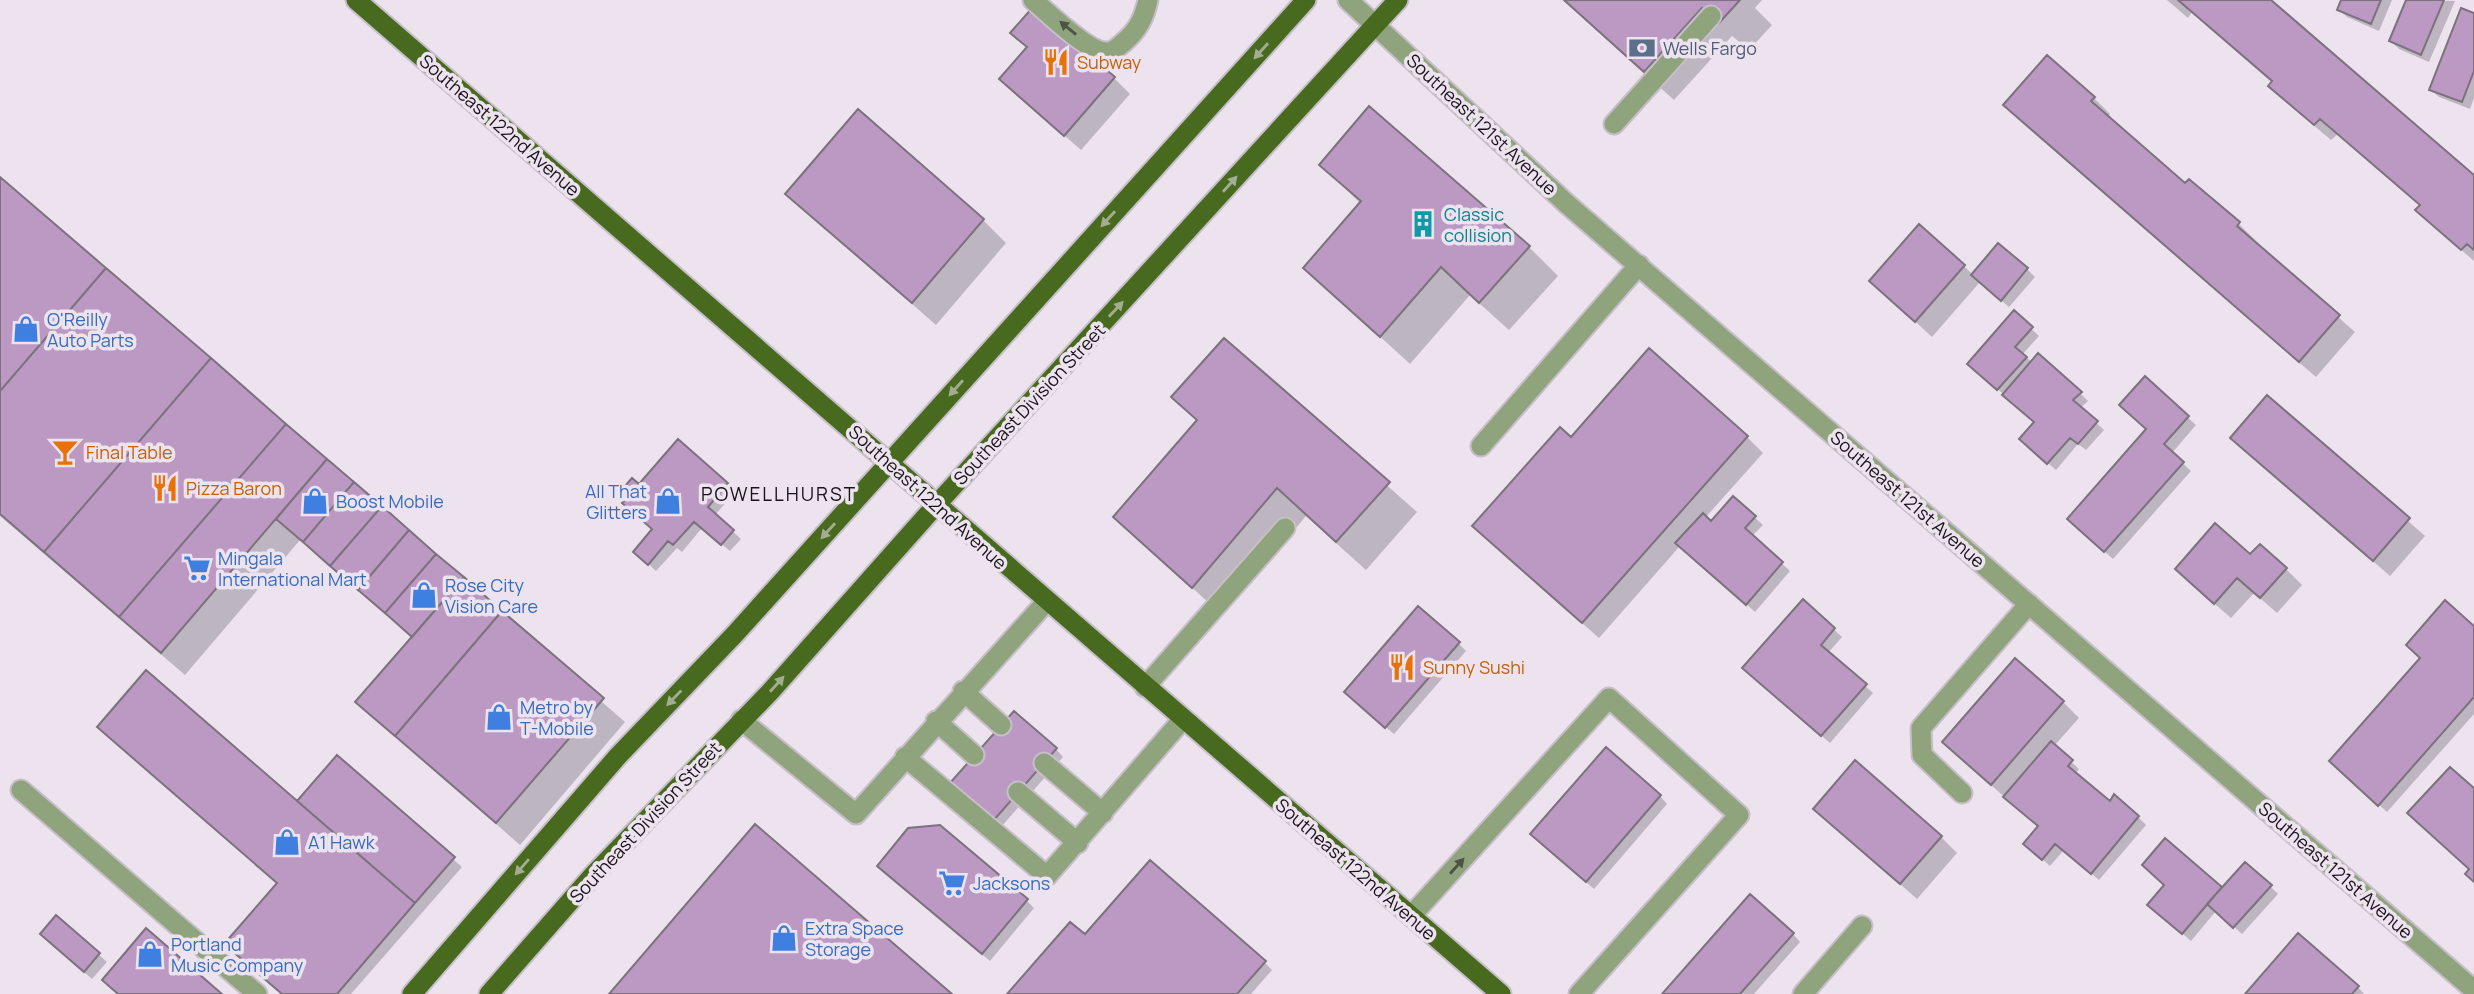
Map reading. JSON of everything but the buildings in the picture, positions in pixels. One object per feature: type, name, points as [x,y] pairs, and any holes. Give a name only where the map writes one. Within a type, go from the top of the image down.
[{"type":"main road","name":"Southeast 122nd Avenue","points":[[356,0],[1500,994]]},
{"type":"main road","points":[[412,994],[618,756],[735,634],[1306,0]]},
{"type":"main road","name":"Southeast Division Street","points":[[489,994],[594,874],[741,720],[1398,0]]},
{"type":"street","points":[[1033,0],[1088,45],[1103,53],[1115,50],[1129,38],[1143,21],[1148,0]]},
{"type":"street","name":"Southeast 121st Avenue","points":[[1348,0],[1567,204],[2474,990]]},
{"type":"street","points":[[1614,124],[1711,16]]},
{"type":"street","points":[[1481,446],[1639,265]]},
{"type":"street","points":[[1145,687],[1285,528]]},
{"type":"street","points":[[741,720],[856,814],[936,721],[1047,601]]},
{"type":"street","points":[[1962,793],[1922,755],[1921,728],[2029,604]]},
{"type":"street","points":[[963,691],[1001,725]]},
{"type":"street","points":[[1411,916],[1609,698],[1740,815],[1579,994]]},
{"type":"street","points":[[905,757],[1047,876],[1183,719]]},
{"type":"street","points":[[936,721],[974,755]]},
{"type":"street","points":[[1044,763],[1103,813]]},
{"type":"street","points":[[21,790],[257,994]]},
{"type":"street","points":[[1018,792],[1078,843]]},
{"type":"street","points":[[1803,994],[1861,926]]},
{"type":"place","name":"Wells Fargo","points":[[1642,48]]},
{"type":"place","name":"Subway","points":[[1056,62]]},
{"type":"place","name":"Classic collision","points":[[1423,224]]},
{"type":"place","name":"O'Reilly Auto Parts","points":[[26,329]]},
{"type":"place","name":"Final Table","points":[[65,452]]},
{"type":"place","name":"Pizza Baron","points":[[165,488]]},
{"type":"place","name":"Boost Mobile","points":[[315,501]]},
{"type":"place","name":"All That Glitters","points":[[668,501]]},
{"type":"place","name":"Mingala International Mart","points":[[197,568]]},
{"type":"place","name":"Rose City Vision Care","points":[[424,595]]},
{"type":"place","name":"Sunny Sushi","points":[[1402,667]]},
{"type":"place","name":"Metro by T-Mobile","points":[[499,717]]},
{"type":"place","name":"A1 Hawk","points":[[287,842]]},
{"type":"place","name":"Jacksons","points":[[952,883]]},
{"type":"place","name":"Extra Space Storage","points":[[784,938]]},
{"type":"place","name":"Portland Music Company","points":[[150,954]]},
{"type":"district","name":"POWELLHURST","points":[[779,494]]}]
